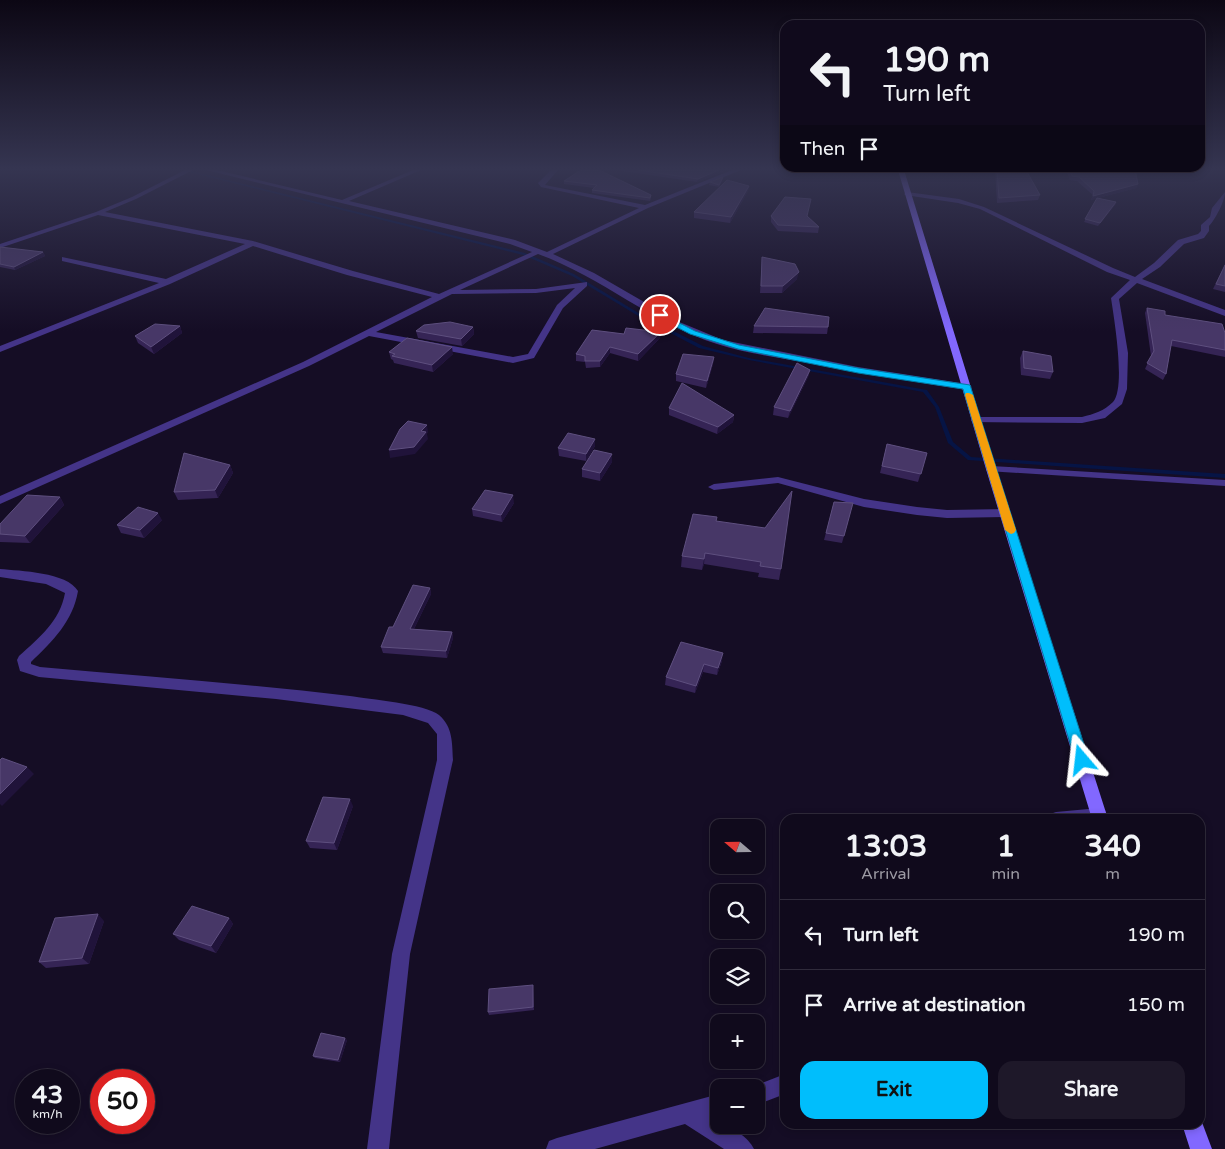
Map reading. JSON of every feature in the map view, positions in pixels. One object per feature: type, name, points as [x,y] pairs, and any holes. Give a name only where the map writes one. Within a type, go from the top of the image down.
[{"type":"main road","points":[[917,224],[1099,814]]},
{"type":"main road","points":[[1195,1129],[1201,1149]]},
{"type":"street","points":[[0,246],[66,224]]},
{"type":"street","points":[[153,224],[254,243],[350,273],[445,294],[536,291],[601,280]]},
{"type":"street","points":[[434,224],[512,242],[543,253],[601,280],[674,324],[738,347],[858,370],[967,387]]},
{"type":"street","points":[[0,500],[306,364],[445,294],[609,224]]},
{"type":"street","points":[[1014,224],[1110,270],[1225,313]]},
{"type":"street","points":[[976,420],[1082,420],[1101,416],[1119,402],[1122,389],[1123,353],[1115,298],[1135,280],[1158,264],[1181,242],[1202,236],[1207,224]]},
{"type":"street","points":[[0,349],[167,282],[254,243]]},
{"type":"street","points":[[65,259],[167,282]]},
{"type":"street","points":[[368,333],[513,360],[524,359],[531,356],[560,307],[584,284]]},
{"type":"street","points":[[991,469],[1225,483]]},
{"type":"street","points":[[714,487],[778,480],[864,503],[917,511],[947,514],[1005,513]]},
{"type":"street","points":[[0,573],[64,584],[72,591],[71,603],[65,617],[24,660],[25,668],[39,672],[276,693],[403,710],[433,718],[444,733],[444,760],[401,954],[378,1149]]},
{"type":"street","points":[[765,1092],[780,1086]]},
{"type":"street","points":[[557,1149],[710,1106]]},
{"type":"street","points":[[687,1112],[743,1149]]},
{"type":"building","points":[[777,224],[815,224],[819,227]]},
{"type":"building","points":[[0,247],[43,252],[14,267],[0,264]]},
{"type":"building","points":[[762,257],[795,264],[799,272],[783,286],[761,286]]},
{"type":"building","points":[[1225,265],[1225,286],[1216,284]]},
{"type":"building","points":[[765,308],[829,317],[828,327],[754,326]]},
{"type":"building","points":[[1147,308],[1165,311],[1165,315],[1222,324],[1225,333],[1225,350],[1172,340],[1166,374],[1147,363],[1154,351]]},
{"type":"building","points":[[450,322],[473,327],[461,339],[416,331],[424,325]]},
{"type":"building","points":[[155,324],[180,326],[151,347],[135,336]]},
{"type":"building","points":[[626,328],[661,332],[638,354],[610,347],[600,361],[585,361],[585,356],[576,354],[592,330],[624,334]]},
{"type":"building","points":[[407,338],[452,347],[432,365],[392,356],[395,354],[389,352]]},
{"type":"building","points":[[1023,351],[1051,356],[1053,372],[1024,368]]},
{"type":"building","points":[[683,354],[714,357],[707,381],[676,374]]},
{"type":"building","points":[[797,363],[810,370],[790,411],[774,407]]},
{"type":"building","points":[[682,383],[734,415],[718,427],[669,408]]},
{"type":"building","points":[[408,421],[427,425],[421,431],[426,432],[414,447],[389,450],[400,429]]},
{"type":"building","points":[[568,433],[595,439],[586,454],[558,448]]},
{"type":"building","points":[[887,444],[927,453],[921,474],[882,466]]},
{"type":"building","points":[[594,450],[612,454],[600,473],[582,469]]},
{"type":"building","points":[[184,453],[230,465],[215,490],[174,492]]},
{"type":"building","points":[[485,490],[513,495],[501,515],[472,509]]},
{"type":"building","points":[[792,491],[781,569],[760,566],[761,562],[705,553],[704,559],[682,556],[693,514],[717,517],[716,521],[765,528]]},
{"type":"building","points":[[27,495],[60,497],[25,536],[0,534],[0,524]]},
{"type":"building","points":[[834,502],[853,503],[844,536],[826,533]]},
{"type":"building","points":[[138,507],[158,513],[140,530],[117,525]]},
{"type":"building","points":[[413,585],[430,588],[410,629],[452,632],[446,651],[381,647],[389,627],[393,627]]},
{"type":"building","points":[[681,642],[723,653],[718,668],[704,664],[696,686],[666,677]]},
{"type":"building","points":[[2,758],[27,767],[0,794],[0,760]]},
{"type":"building","points":[[323,797],[350,799],[334,843],[306,841]]},
{"type":"building","points":[[192,906],[229,918],[211,946],[173,934]]},
{"type":"building","points":[[98,914],[82,958],[39,962],[55,918]]},
{"type":"building","points":[[533,985],[533,1007],[488,1012],[489,989]]},
{"type":"building","points":[[321,1033],[345,1038],[338,1060],[313,1056]]},
{"type":"waterway","points":[[401,224],[524,254],[573,275],[641,316],[701,347],[749,359],[925,391],[937,407],[951,443],[970,459],[1225,476]]},
{"type":"slow traffic","points":[[969,395],[1011,530]]},
{"type":"route","points":[[660,315],[674,324],[693,332],[738,347],[858,370],[967,387],[1082,760]]}]
